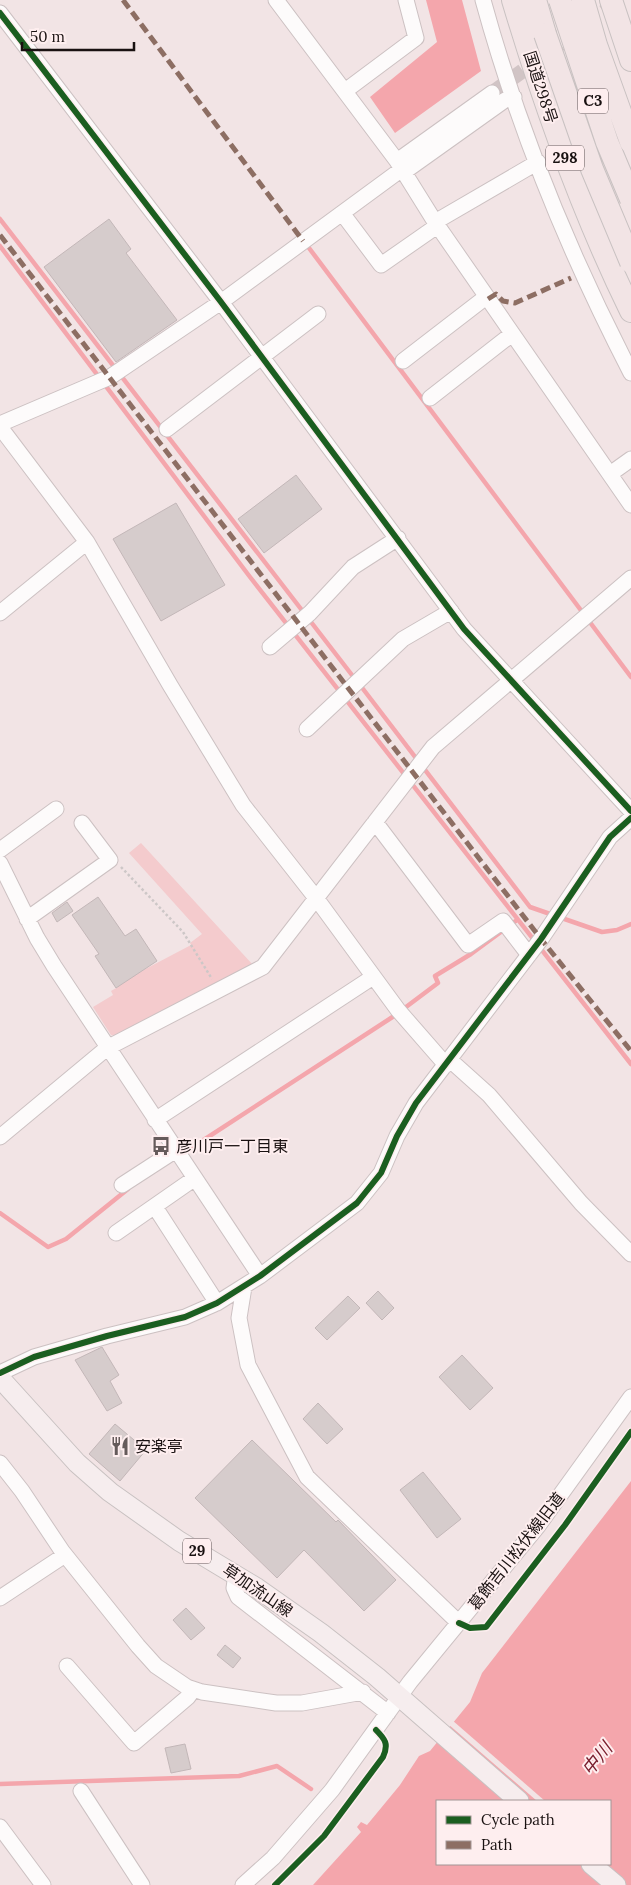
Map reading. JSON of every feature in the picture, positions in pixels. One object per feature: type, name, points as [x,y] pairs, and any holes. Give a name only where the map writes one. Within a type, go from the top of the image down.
[{"type":"highway","name":"国道298号","points":[[513,0],[559,143],[595,233],[631,311]]},
{"type":"highway","name":"298","points":[[535,0],[592,169],[631,262]]},
{"type":"highway","name":"C3","points":[[560,0],[576,55],[607,142],[631,200]]},
{"type":"highway","name":"C3","points":[[583,0],[596,45],[631,142]]},
{"type":"highway","points":[[611,0],[631,60]]},
{"type":"main road","name":"草加流山線","points":[[0,1378],[77,1463],[110,1492],[179,1541],[236,1574],[321,1633],[518,1800]]},
{"type":"main road","points":[[592,1865],[616,1885]]},
{"type":"street","points":[[276,0],[401,167],[436,224],[631,505]]},
{"type":"street","points":[[345,91],[416,38],[406,0]]},
{"type":"street","points":[[484,0],[514,97],[538,162],[569,240],[631,373]]},
{"type":"street","points":[[0,13],[221,302],[464,629],[631,811]]},
{"type":"street","points":[[492,93],[342,213],[221,302],[110,377],[0,425],[87,542],[170,685],[243,805],[316,898],[398,1010],[448,1062],[489,1095],[581,1203],[631,1254]]},
{"type":"street","points":[[401,167],[505,100],[514,97]]},
{"type":"street","points":[[342,213],[381,265],[436,224],[538,162]]},
{"type":"street","points":[[403,360],[486,297]]},
{"type":"street","points":[[166,428],[318,314]]},
{"type":"street","points":[[430,398],[512,334]]},
{"type":"street","points":[[610,474],[631,459]]},
{"type":"street","points":[[270,647],[310,613],[353,567],[398,538]]},
{"type":"street","points":[[0,613],[87,542]]},
{"type":"street","points":[[0,1137],[107,1048],[219,991],[263,966],[433,747],[510,679],[631,578]]},
{"type":"street","points":[[307,729],[403,639],[451,611]]},
{"type":"street","points":[[0,850],[56,809]]},
{"type":"street","points":[[0,1373],[34,1357],[107,1336],[185,1317],[217,1303],[260,1276],[344,1214],[368,1191],[382,1172],[411,1111],[529,955],[610,837],[631,818]]},
{"type":"street","points":[[28,919],[110,860],[82,822]]},
{"type":"street","points":[[375,822],[468,945],[503,921],[529,955]]},
{"type":"street","points":[[0,863],[54,966],[260,1276]]},
{"type":"street","points":[[155,1120],[373,977]]},
{"type":"street","points":[[122,1185],[176,1150]]},
{"type":"street","points":[[116,1233],[195,1178]]},
{"type":"street","points":[[155,1207],[217,1303]]},
{"type":"street","points":[[244,1287],[239,1318],[244,1352],[248,1364],[307,1477],[459,1624]]},
{"type":"street","name":"葛飾吉川松伏線旧道","points":[[243,1885],[273,1858],[332,1790],[388,1713],[404,1702],[459,1624],[538,1526],[631,1397]]},
{"type":"street","points":[[0,1463],[22,1491],[65,1555],[138,1646],[156,1666],[193,1690],[276,1703],[302,1703],[363,1692]]},
{"type":"street","points":[[0,1598],[65,1555]]},
{"type":"street","points":[[236,1574],[234,1588],[238,1598],[388,1713]]},
{"type":"street","points":[[67,1666],[134,1743],[188,1697],[193,1690]]},
{"type":"street","points":[[81,1791],[142,1885]]},
{"type":"street","points":[[0,1826],[43,1885]]},
{"type":"path","points":[[110,860],[114,860],[183,932],[219,991]]},
{"type":"shaded area","points":[[141,843],[253,965],[117,1036],[111,1035],[93,1007],[113,995],[111,991],[118,987],[117,984],[191,945],[190,943],[202,934],[129,853]]},
{"type":"water","points":[[426,0],[462,0],[481,71],[395,133],[370,97],[437,42]]},
{"type":"water","name":"中川","points":[[631,1481],[631,1885],[313,1885],[361,1832],[357,1827],[361,1822],[367,1825],[400,1785],[419,1756],[430,1751],[470,1702],[482,1673]]},
{"type":"pier","points":[[452,1720],[544,1800],[536,1800],[448,1724]]},
{"type":"building","points":[[109,219],[131,249],[126,253],[177,320],[116,362],[44,267]]},
{"type":"building","points":[[296,475],[322,509],[264,553],[238,519]]},
{"type":"building","points":[[176,503],[225,585],[161,621],[113,539]]},
{"type":"building","points":[[98,897],[125,936],[136,929],[157,961],[116,988],[95,956],[99,954],[72,915]]},
{"type":"building","points":[[67,902],[73,911],[57,922],[52,913]]},
{"type":"building","points":[[378,1291],[394,1308],[382,1320],[366,1303]]},
{"type":"building","points":[[348,1296],[360,1308],[327,1340],[315,1328]]},
{"type":"building","points":[[102,1347],[119,1375],[110,1381],[122,1403],[107,1411],[75,1360]]},
{"type":"building","points":[[462,1355],[493,1388],[470,1410],[439,1377]]},
{"type":"building","points":[[318,1403],[343,1429],[327,1444],[303,1419]]},
{"type":"building","points":[[115,1424],[146,1450],[120,1481],[89,1454]]},
{"type":"building","points":[[252,1440],[336,1522],[338,1520],[396,1580],[364,1611],[304,1550],[277,1578],[195,1498]]},
{"type":"building","points":[[423,1472],[461,1519],[437,1538],[400,1490]]},
{"type":"building","points":[[186,1608],[205,1628],[191,1640],[173,1620]]},
{"type":"building","points":[[225,1645],[241,1658],[233,1668],[217,1655]]},
{"type":"building","points":[[185,1744],[191,1769],[171,1773],[165,1748]]},
{"type":"waterway","points":[[0,219],[355,679]]},
{"type":"waterway","points":[[306,244],[631,677]]},
{"type":"waterway","points":[[0,246],[250,577],[631,1064]]},
{"type":"waterway","points":[[360,685],[530,907],[602,932],[617,930],[631,924]]},
{"type":"waterway","points":[[182,1154],[394,1016],[438,983],[435,976],[471,954],[517,920]]},
{"type":"waterway","points":[[0,1213],[48,1247],[66,1239],[128,1189]]},
{"type":"waterway","points":[[0,1784],[239,1776],[277,1766],[311,1789]]},
{"type":"tunnel","points":[[492,93],[619,1]]},
{"type":"marked path","points":[[123,0],[303,241]]},
{"type":"marked path","points":[[0,235],[541,939],[631,1051]]},
{"type":"marked path","points":[[488,299],[496,294],[503,301],[515,303],[571,278]]},
{"type":"cycle path","points":[[0,13],[221,302],[464,629],[631,811]]},
{"type":"cycle path","points":[[0,1373],[34,1357],[107,1336],[185,1317],[217,1303],[260,1276],[357,1203],[381,1173],[397,1136],[416,1103],[541,939],[610,837],[631,818]]},
{"type":"cycle path","points":[[459,1623],[470,1628],[486,1627],[565,1525],[631,1432]]},
{"type":"cycle path","points":[[275,1885],[324,1836],[383,1757],[386,1745],[382,1736],[376,1730]]},
{"type":"place","name":"彦川戸一丁目東","points":[[161,1146]]},
{"type":"place","name":"安楽亭","points":[[120,1446]]}]
